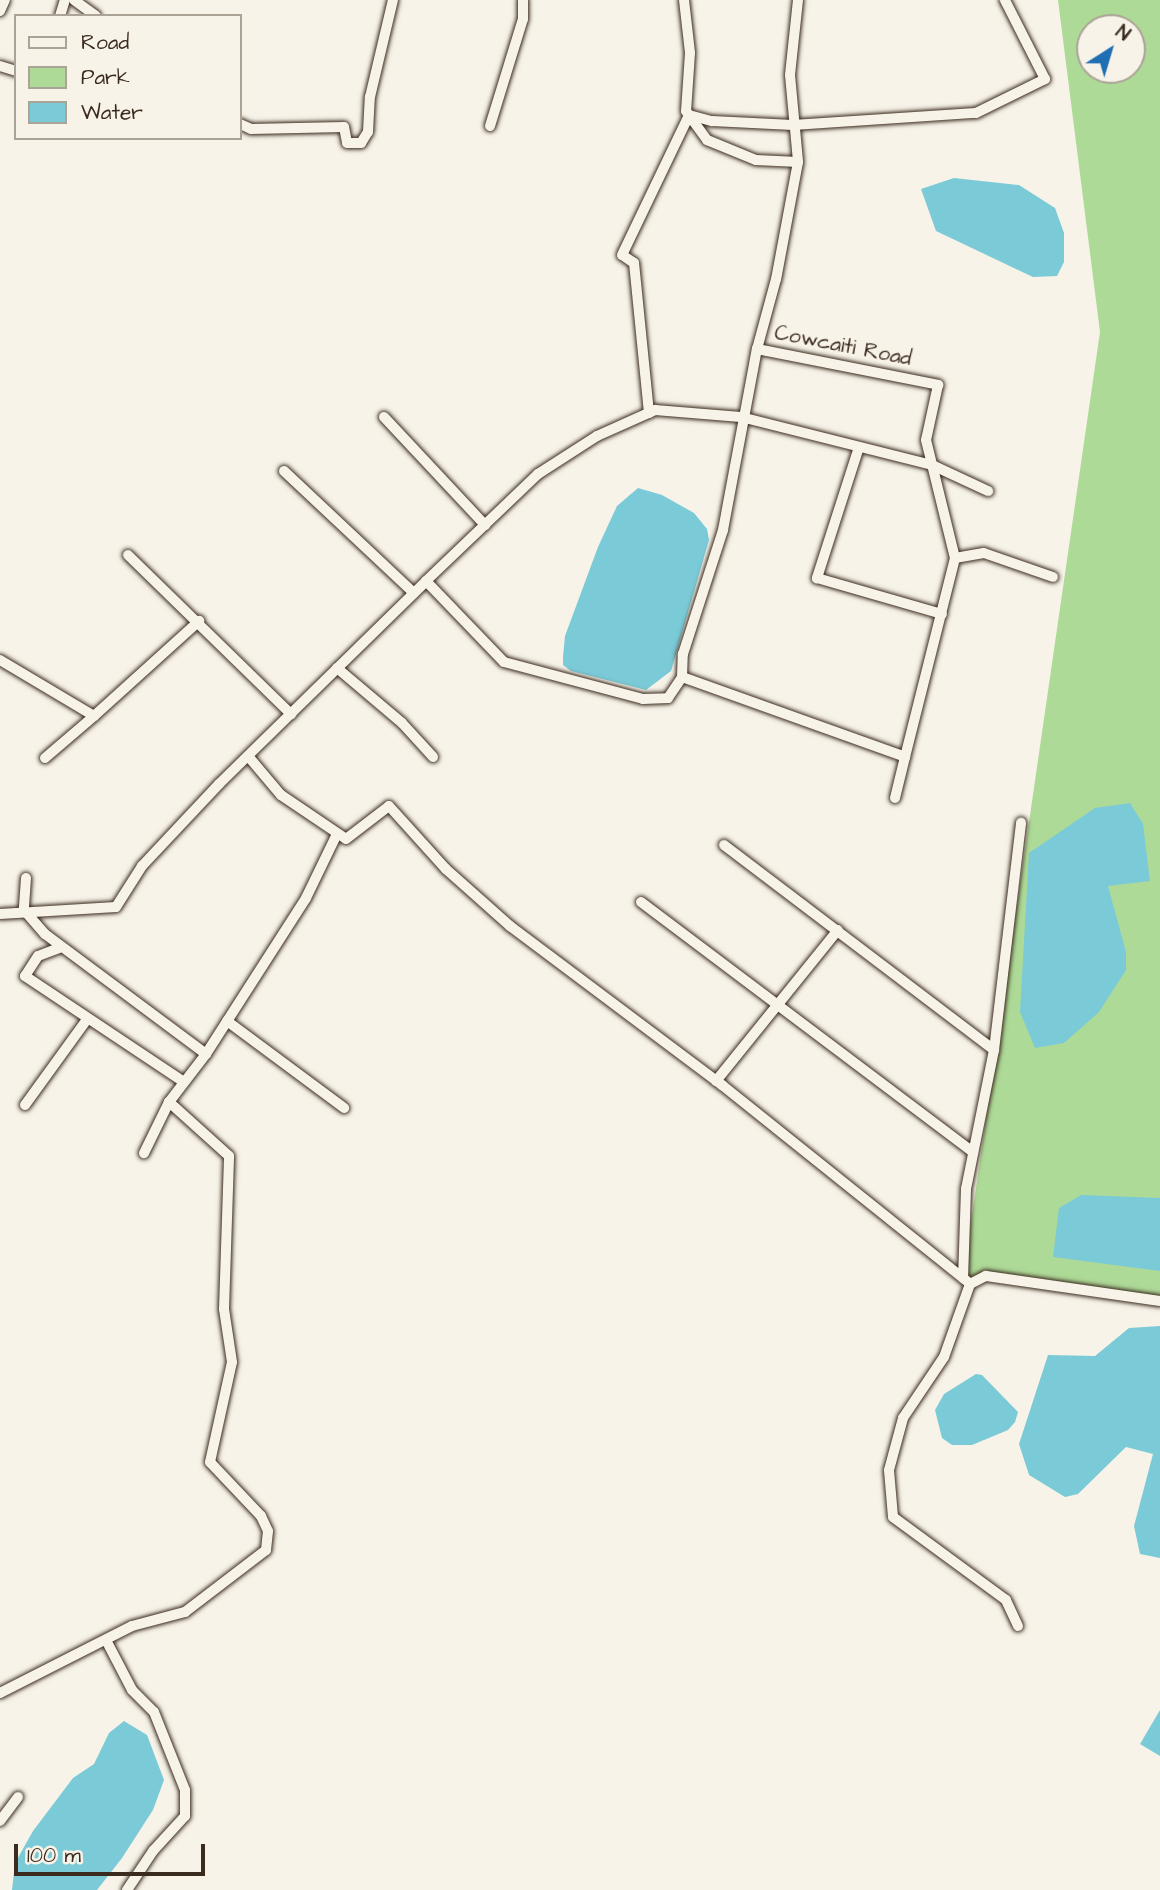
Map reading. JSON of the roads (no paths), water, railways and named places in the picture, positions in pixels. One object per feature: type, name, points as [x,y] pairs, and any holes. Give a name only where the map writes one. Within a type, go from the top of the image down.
[{"type":"street","points":[[0,11],[5,0]]},
{"type":"street","points":[[74,0],[93,14]]},
{"type":"street","points":[[242,125],[251,129],[344,127],[347,143],[361,143],[368,132],[370,97],[393,0]]},
{"type":"street","points":[[490,126],[523,19],[523,0]]},
{"type":"street","points":[[649,413],[634,263],[622,255],[689,115],[690,53],[684,0]]},
{"type":"street","name":"Cowcaiti Road","points":[[798,0],[790,75],[798,162],[776,279],[757,349],[938,385],[926,440],[955,558]]},
{"type":"street","points":[[689,115],[712,121],[793,125],[976,113],[1045,79],[1006,1],[1020,0]]},
{"type":"street","points":[[689,115],[707,140],[756,160],[798,162]]},
{"type":"street","points":[[426,581],[504,662],[643,699],[668,698],[681,677],[683,654],[723,530],[741,417],[757,349]]},
{"type":"street","points":[[0,914],[24,910],[116,907],[142,866],[248,756],[538,474],[597,436],[649,413],[741,417],[932,465],[988,491]]},
{"type":"street","points":[[384,417],[485,525]]},
{"type":"street","points":[[859,447],[817,578],[942,614]]},
{"type":"street","points":[[284,471],[414,593]]},
{"type":"street","points":[[128,555],[199,621],[291,714]]},
{"type":"street","points":[[895,798],[955,558],[993,555],[1053,577]]},
{"type":"street","points":[[45,758],[199,621]]},
{"type":"street","points":[[0,660],[94,716]]},
{"type":"street","points":[[337,668],[402,723],[433,757]]},
{"type":"street","points":[[681,677],[905,757]]},
{"type":"street","points":[[248,756],[282,795],[346,839],[389,806],[446,869],[510,926],[716,1081],[966,1281]]},
{"type":"street","points":[[1018,1626],[1006,1600],[893,1517],[889,1470],[903,1418],[944,1357],[966,1281],[966,1189],[994,1050],[1021,823]]},
{"type":"street","points":[[144,1153],[169,1102],[206,1054],[306,898],[337,834]]},
{"type":"street","points":[[724,845],[994,1050]]},
{"type":"street","points":[[26,878],[24,910],[59,948],[206,1054]]},
{"type":"street","points":[[641,902],[973,1152]]},
{"type":"street","points":[[716,1081],[838,930]]},
{"type":"street","points":[[59,948],[37,956],[25,976],[184,1083]]},
{"type":"street","points":[[25,1105],[88,1018]]},
{"type":"street","points":[[227,1021],[344,1108]]},
{"type":"street","points":[[0,1693],[132,1626],[185,1612],[266,1550],[268,1531],[250,1501],[210,1462],[232,1362],[224,1309],[229,1156],[169,1102]]},
{"type":"street","points":[[966,1281],[986,1276],[1160,1301]]},
{"type":"street","points":[[106,1640],[132,1690],[154,1713],[185,1790],[185,1816],[153,1851],[127,1890]]},
{"type":"street","points":[[0,1821],[18,1797]]},
{"type":"water","points":[[954,178],[1019,185],[1055,208],[1064,233],[1064,262],[1057,276],[1033,277],[936,231],[921,189]]},
{"type":"water","points":[[638,488],[662,495],[694,513],[707,529],[709,540],[671,671],[646,690],[571,671],[563,665],[565,636],[598,547],[617,506]]},
{"type":"water","points":[[1130,803],[1143,824],[1150,881],[1108,886],[1126,952],[1126,970],[1099,1012],[1064,1043],[1035,1048],[1020,1012],[1029,853],[1095,808]]},
{"type":"water","points":[[1081,1195],[1160,1198],[1160,1271],[1053,1257],[1059,1208]]},
{"type":"water","points":[[1160,1326],[1160,1558],[1140,1554],[1134,1526],[1153,1454],[1126,1447],[1078,1494],[1065,1497],[1029,1475],[1019,1444],[1048,1355],[1095,1356],[1129,1328]]},
{"type":"water","points":[[976,1374],[982,1375],[1018,1412],[1015,1422],[1008,1430],[972,1445],[952,1445],[942,1438],[935,1410],[944,1394]]},
{"type":"water","points":[[1160,1710],[1160,1756],[1140,1744]]},
{"type":"water","points":[[124,1721],[147,1735],[164,1780],[153,1810],[122,1858],[97,1890],[12,1890],[15,1863],[33,1831],[73,1778],[94,1764],[109,1733]]}]
